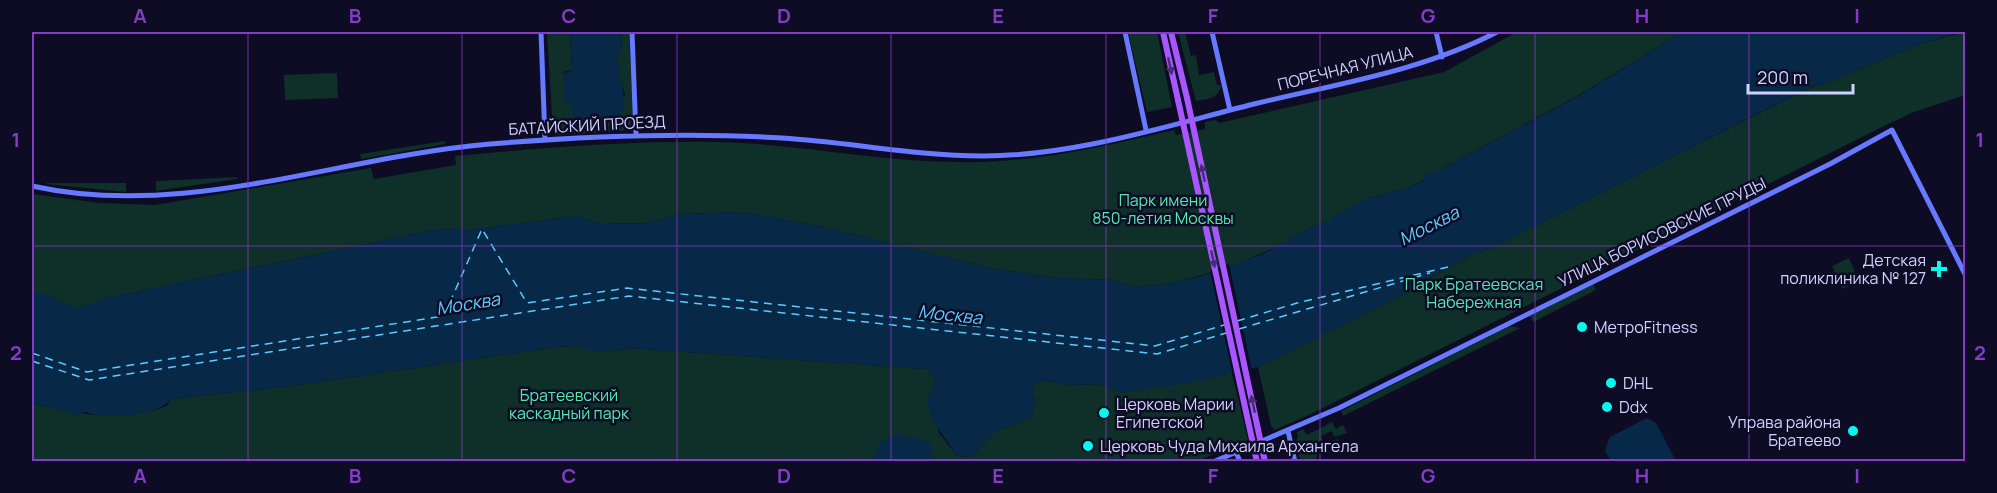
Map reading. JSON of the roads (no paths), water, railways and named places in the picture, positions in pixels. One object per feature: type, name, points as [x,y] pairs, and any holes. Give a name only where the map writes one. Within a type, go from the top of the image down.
[{"type":"main road","points":[[541,32],[545,140]]},
{"type":"main road","points":[[632,32],[636,135]]},
{"type":"main road","points":[[1125,32],[1146,130]]},
{"type":"main road","points":[[1163,32],[1257,462]]},
{"type":"main road","points":[[1171,32],[1265,462]]},
{"type":"main road","points":[[1212,32],[1230,110]]},
{"type":"main road","points":[[1436,32],[1442,57]]},
{"type":"main road","name":"ПОРЕЧНАЯ УЛИЦА","points":[[1146,130],[1442,57],[1497,32]]},
{"type":"main road","name":"БАТАЙСКИЙ ПРОЕЗД","points":[[32,186],[99,197],[162,196],[458,147],[636,135],[747,136],[920,153],[983,156],[1045,151],[1146,130]]},
{"type":"main road","name":"УЛИЦА БОРИСОВСКИЕ ПРУДЫ","points":[[1213,462],[1288,431],[1830,164],[1892,130],[1965,276]]},
{"type":"main road","points":[[1288,431],[1295,462]]},
{"type":"main road","points":[[1236,452],[1240,462]]},
{"type":"water","points":[[570,32],[621,32],[622,52],[617,53],[625,106],[615,120],[575,122],[570,104],[570,82],[569,102],[564,103],[563,74],[572,70]]},
{"type":"water","name":"Москва","points":[[1683,32],[1962,32],[1917,45],[1820,86],[1817,84],[1509,239],[1480,253],[1474,253],[1396,298],[1258,367],[1201,381],[1122,393],[1101,384],[1071,385],[1044,380],[1035,384],[1032,390],[1036,398],[1032,417],[993,433],[971,457],[957,456],[931,418],[927,399],[934,380],[926,369],[628,348],[624,351],[618,349],[601,352],[575,347],[558,347],[291,386],[171,399],[156,409],[131,415],[105,416],[86,412],[78,415],[32,403],[32,293],[47,294],[68,306],[82,307],[107,298],[430,231],[456,228],[461,231],[577,216],[600,224],[648,223],[681,214],[742,212],[823,227],[990,268],[1056,278],[1114,280],[1135,287],[1173,283],[1208,274],[1265,253],[1309,228],[1331,221],[1331,218],[1368,198],[1406,189],[1427,179],[1424,173],[1432,174],[1580,95]]},
{"type":"water","points":[[1647,418],[1656,423],[1676,461],[1611,461],[1605,451],[1610,437]]},
{"type":"water","points":[[897,434],[928,441],[932,448],[932,461],[873,461],[880,444]]},
{"type":"waterway","points":[[1168,389],[1175,396]]},
{"type":"place","name":"Детская поликлиника № 127","points":[[1939,269]]},
{"type":"place","name":"МетроFitness","points":[[1582,327]]},
{"type":"place","name":"DHL","points":[[1611,383]]},
{"type":"place","name":"Ddx","points":[[1607,407]]},
{"type":"place","name":"Церковь Марии Египетской","points":[[1104,413]]},
{"type":"place","name":"Управа района Братеево","points":[[1853,431]]},
{"type":"place","name":"Церковь Чуда Михаила Архангела","points":[[1088,446]]},
{"type":"park label","name":"Парк имени 850-летия Москвы","points":[[1163,209]]},
{"type":"park label","name":"Парк Братеевская Набережная","points":[[1474,293]]},
{"type":"park label","name":"Братеевский каскадный парк","points":[[569,404]]}]
